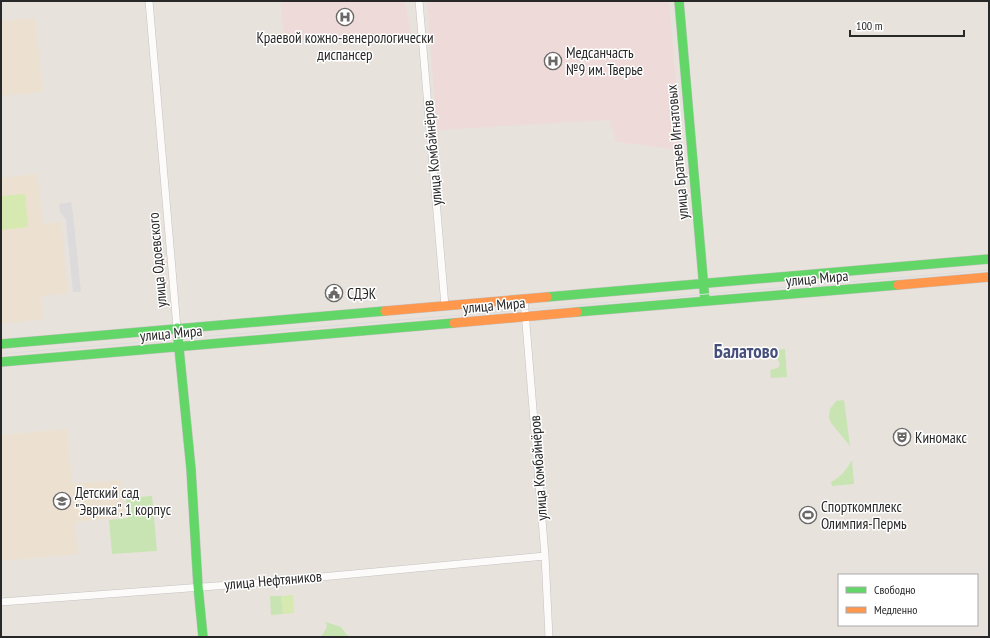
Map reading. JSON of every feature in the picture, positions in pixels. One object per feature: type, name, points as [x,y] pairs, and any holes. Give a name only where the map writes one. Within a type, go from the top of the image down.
[{"type":"main road","name":"улица Братьев Игнатовых","points":[[679,1],[705,301]]},
{"type":"main road","name":"улица Мира","points":[[1,344],[989,259]]},
{"type":"main road","name":"улица Мира","points":[[1,362],[989,277]]},
{"type":"main road","name":"улица Одоевского","points":[[177,328],[191,469],[198,586],[203,637]]},
{"type":"street","name":"улица Одоевского","points":[[149,1],[177,328]]},
{"type":"street","name":"улица Комбайнёров","points":[[419,1],[445,306]]},
{"type":"street","name":"улица Комбайнёров","points":[[524,299],[549,637]]},
{"type":"street","name":"улица Нефтяников","points":[[1,602],[198,586],[258,583],[544,556]]},
{"type":"shaded area","name":"Краевой кожно-венерологически диспансер","points":[[281,1],[405,1],[411,33],[284,41]]},
{"type":"shaded area","name":"Медсанчасть №9 им. Тверье","points":[[427,1],[669,1],[682,150],[616,142],[610,120],[437,130]]},
{"type":"shaded area","points":[[35,18],[43,92],[1,96],[1,21]]},
{"type":"shaded area","points":[[37,174],[43,224],[61,222],[68,293],[41,296],[43,319],[1,324],[1,178]]},
{"type":"shaded area","points":[[71,202],[81,292],[73,292],[66,220],[60,212],[59,204]]},
{"type":"shaded area","name":"Детский сад \"Эврика\", 1 корпус","points":[[67,429],[72,484],[121,480],[124,517],[75,522],[78,554],[1,561],[1,435]]},
{"type":"green space","points":[[25,194],[28,227],[1,230],[1,196]]},
{"type":"green space","points":[[785,349],[787,377],[771,378],[770,370],[778,368],[780,364],[774,356],[774,350]]},
{"type":"green space","points":[[844,400],[850,446],[831,423],[829,417],[830,409],[836,401]]},
{"type":"green space","points":[[852,460],[854,484],[832,486],[831,482],[843,473]]},
{"type":"green space","points":[[152,496],[157,551],[112,554],[109,520],[128,518],[126,498]]},
{"type":"green space","points":[[293,595],[294,613],[283,614],[281,596]]},
{"type":"green space","points":[[270,596],[281,596],[283,614],[271,615]]},
{"type":"green space","points":[[326,622],[341,627],[347,635],[351,637],[321,637],[327,627]]},
{"type":"tram line","points":[[1,354],[989,270]]},
{"type":"traffic: fast","points":[[679,1],[705,301]]},
{"type":"traffic: fast","points":[[547,297],[989,259]]},
{"type":"traffic: fast","points":[[577,312],[898,285]]},
{"type":"traffic: fast","points":[[1,344],[385,311]]},
{"type":"traffic: fast","points":[[1,362],[454,323]]},
{"type":"traffic: fast","points":[[177,328],[191,469],[198,586],[203,637]]},
{"type":"traffic: slow","points":[[898,285],[989,277]]},
{"type":"traffic: slow","points":[[385,311],[547,297]]},
{"type":"traffic: slow","points":[[454,323],[577,312]]},
{"type":"place","name":"Краевой кожно-венерологически диспансер","points":[[345,17]]},
{"type":"place","name":"Медсанчасть №9 им. Тверье","points":[[553,61]]},
{"type":"place","name":"СДЭК","points":[[334,293]]},
{"type":"place","name":"Киномакс","points":[[902,437]]},
{"type":"place","name":"Детский сад \"Эврика\", 1 корпус","points":[[62,501]]},
{"type":"place","name":"Спорткомплекс Олимпия-Пермь","points":[[808,515]]},
{"type":"district","name":"Балатово","points":[[746,351]]}]
